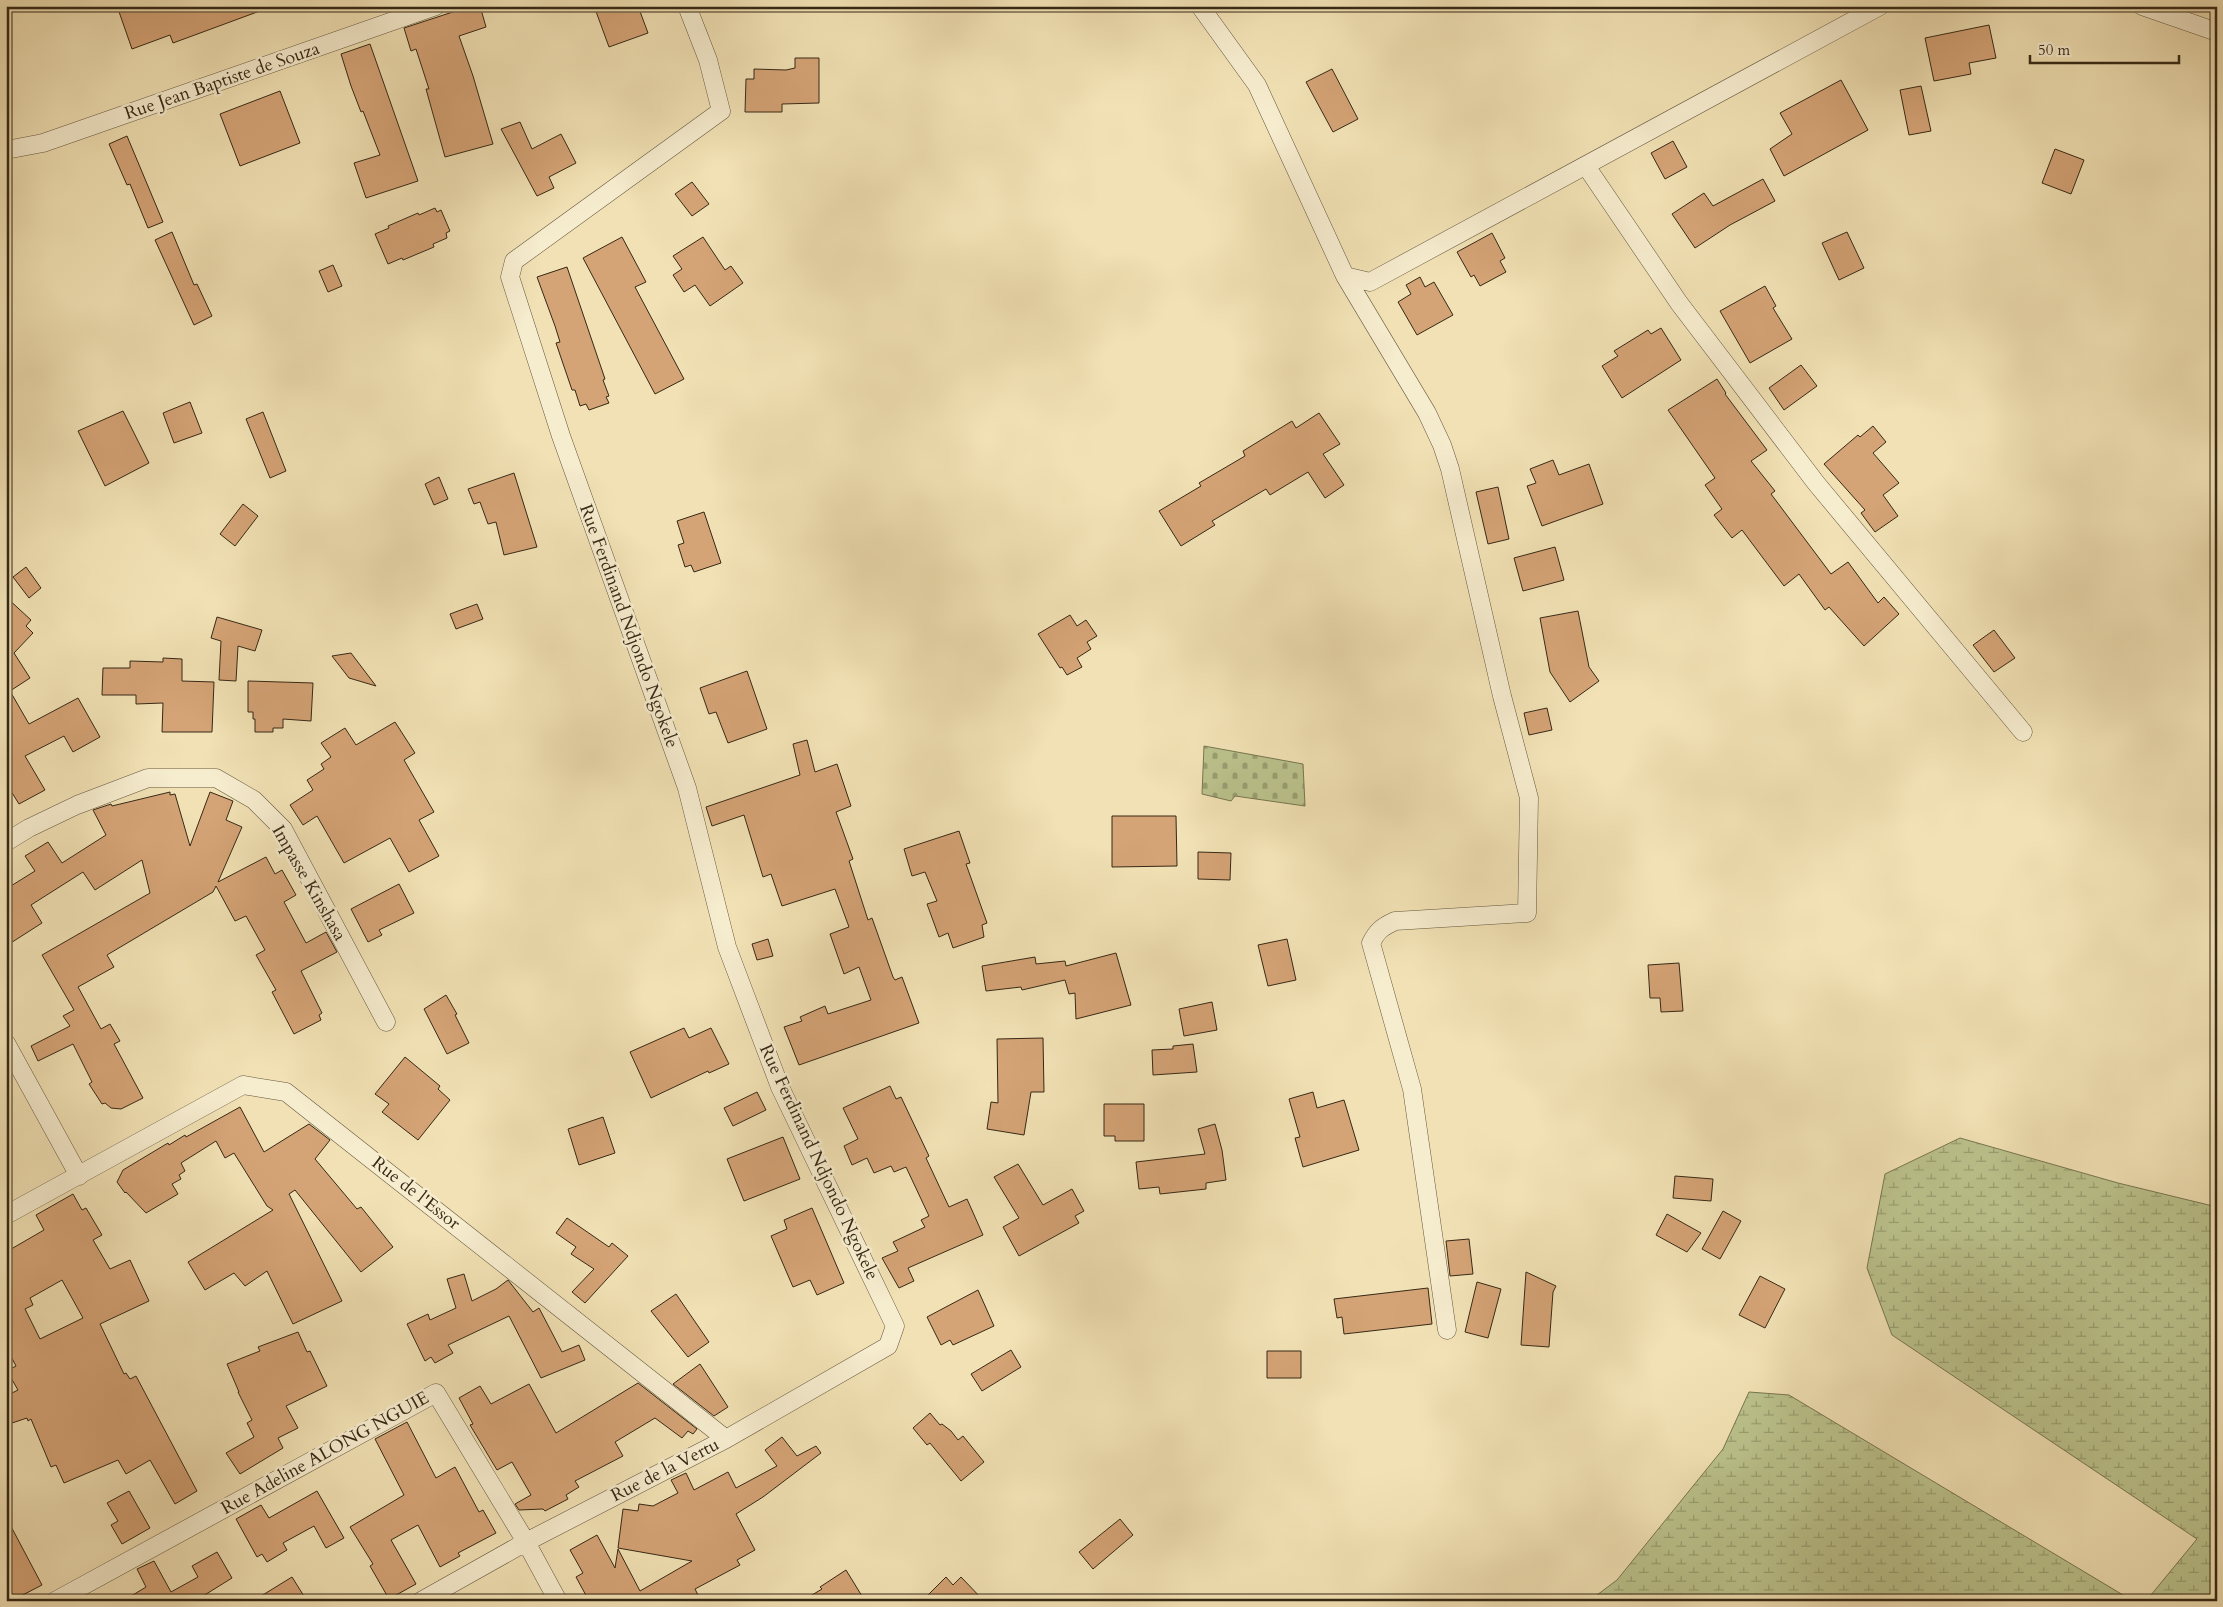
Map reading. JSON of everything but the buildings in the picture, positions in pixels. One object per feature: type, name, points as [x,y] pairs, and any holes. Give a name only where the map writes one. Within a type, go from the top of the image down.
[{"type":"street","name":"Rue Jean Baptiste de Souza","points":[[6,150],[43,143],[436,6]]},
{"type":"street","name":"Rue Ferdinand Ndjondo Ngokele","points":[[688,6],[708,60],[721,111],[514,261],[510,277],[560,436],[687,788],[727,947],[780,1087],[895,1326]]},
{"type":"street","points":[[1200,6],[1257,85],[1345,276],[1427,413],[1442,444],[1450,469],[1502,696],[1530,798],[1527,912],[1395,921],[1376,932],[1370,943],[1412,1089],[1447,1330]]},
{"type":"street","points":[[1345,276],[1370,282],[1880,6]]},
{"type":"street","points":[[2142,6],[2217,32]]},
{"type":"street","points":[[1586,166],[1679,302],[1816,483],[2023,732]]},
{"type":"street","name":"Impasse Kinshasa","points":[[6,842],[29,828],[77,805],[148,778],[216,778],[254,800],[282,829],[386,1022]]},
{"type":"street","points":[[6,1043],[79,1176]]},
{"type":"street","name":"Rue de l'Essor","points":[[6,1214],[79,1176],[243,1085],[286,1092],[726,1439]]},
{"type":"street","name":"Rue de la Vertu","points":[[422,1601],[526,1542],[726,1439],[888,1346],[895,1326]]},
{"type":"street","name":"Rue Adeline ALONG NGUIE","points":[[55,1601],[436,1393],[526,1542],[558,1601]]},
{"type":"green space","points":[[1204,746],[1303,764],[1305,806],[1235,796],[1231,801],[1202,794]]},
{"type":"green space","points":[[1960,1138],[2118,1183],[2217,1207],[2217,1601],[2146,1601],[2197,1539],[1892,1335],[1867,1268],[1885,1174]]},
{"type":"green space","points":[[1749,1392],[1789,1395],[2133,1601],[1589,1601],[1617,1580],[1723,1449]]}]
